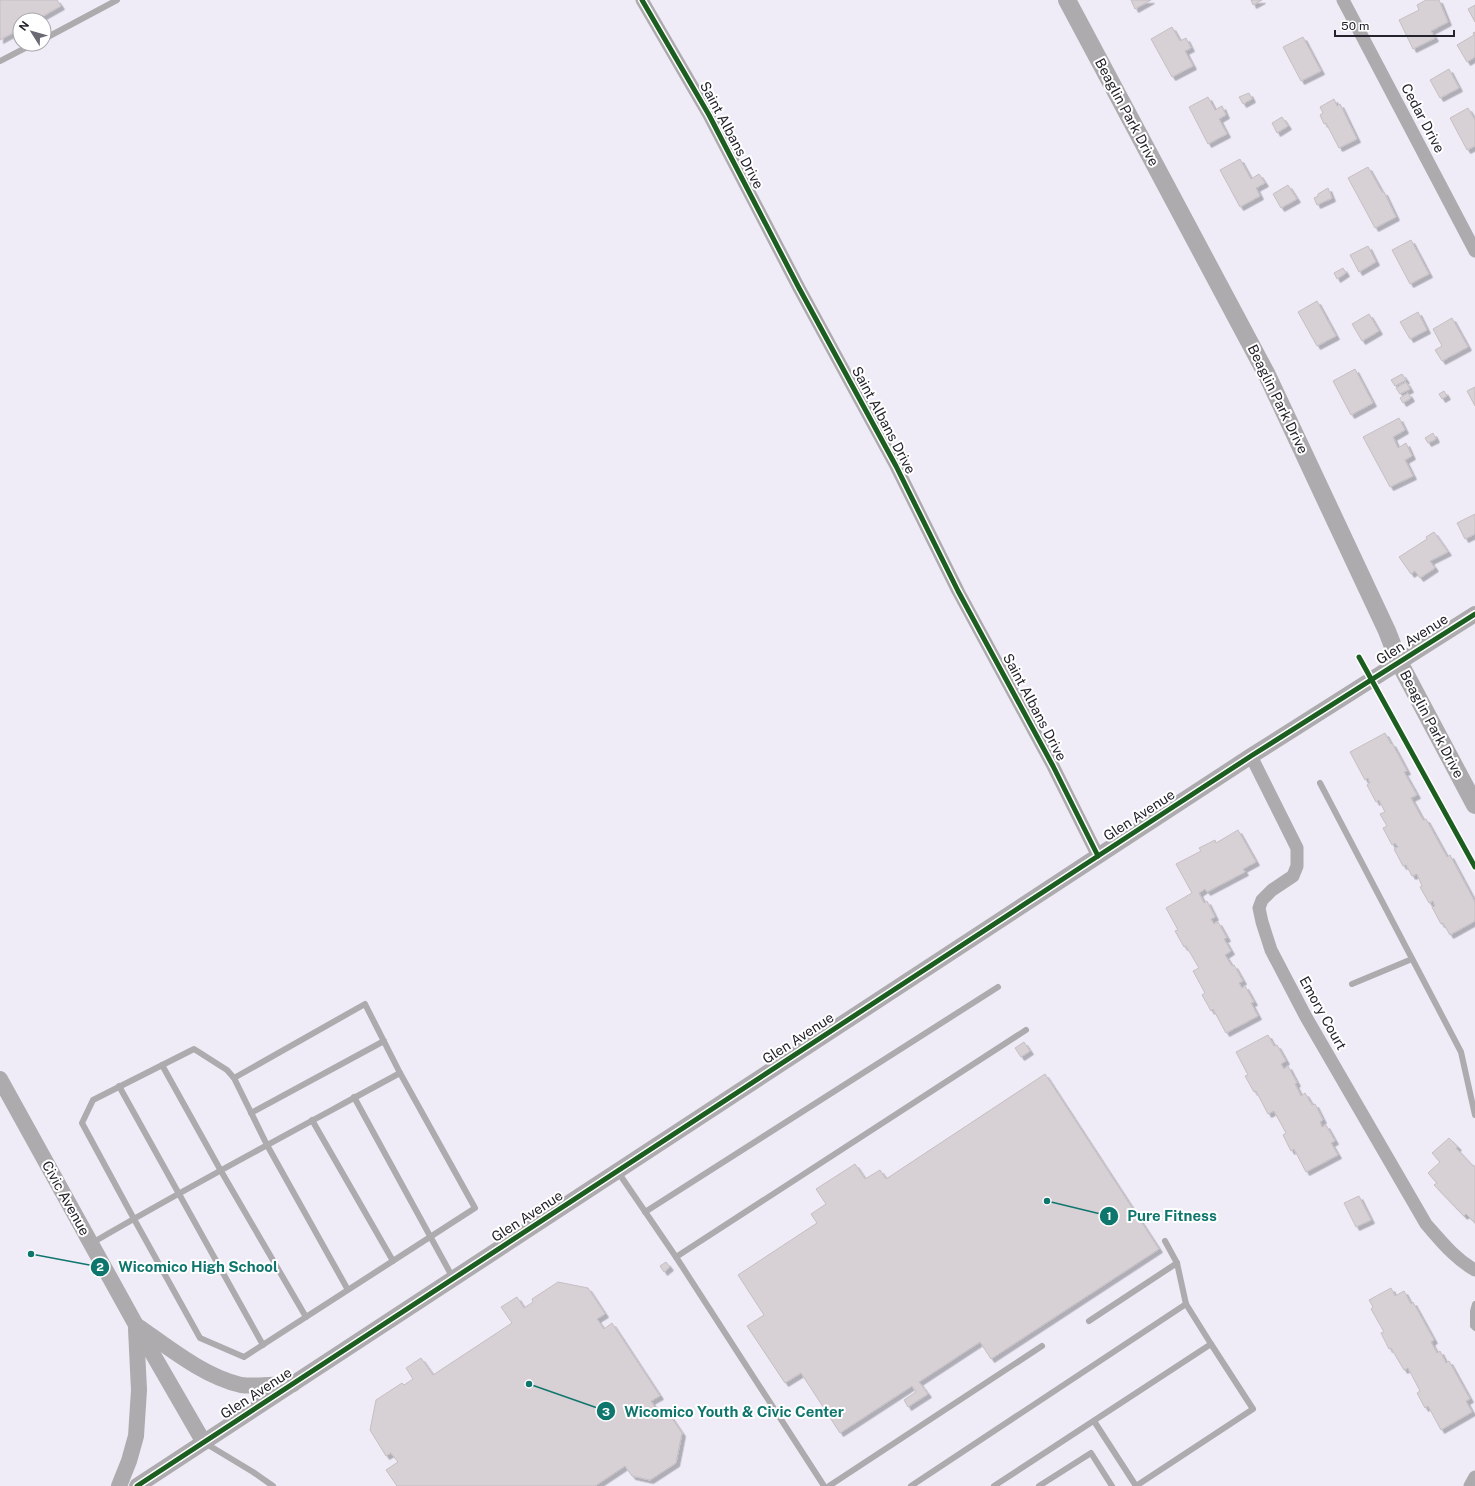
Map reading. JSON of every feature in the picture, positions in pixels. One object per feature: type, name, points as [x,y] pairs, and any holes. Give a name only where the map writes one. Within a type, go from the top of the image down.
[{"type":"main road","name":"Beaglin Park Drive","points":[[1068,0],[1267,375],[1399,662],[1475,805]]},
{"type":"street","name":"Saint Albans Drive","points":[[642,0],[709,115],[799,288],[896,466],[958,591],[1053,766],[1098,856]]},
{"type":"street","name":"Cedar Drive","points":[[1343,0],[1475,251]]},
{"type":"street","name":"Glen Avenue","points":[[137,1486],[1251,756],[1475,614]]},
{"type":"street","name":"Emory Court","points":[[1251,756],[1297,848],[1297,866],[1292,876],[1272,890],[1262,900],[1259,908],[1271,950],[1306,1018],[1426,1224],[1447,1248],[1475,1270]]},
{"type":"street","name":"Civic Avenue","points":[[0,1079],[136,1325],[203,1442]]},
{"type":"street","points":[[136,1325],[222,1380],[243,1385],[293,1384]]},
{"type":"street","points":[[119,1486],[129,1461],[136,1436],[139,1390],[136,1325]]},
{"type":"street","points":[[1470,1486],[1475,1478]]},
{"type":"lane","points":[[52,35],[117,0]]},
{"type":"lane","points":[[0,61],[17,52]]},
{"type":"lane","points":[[1320,783],[1461,1052],[1475,1115]]},
{"type":"lane","points":[[1352,984],[1412,959]]},
{"type":"lane","points":[[646,1212],[998,987]]},
{"type":"lane","points":[[234,1078],[365,1004],[400,1073],[475,1208],[393,1261],[348,1290],[306,1317],[263,1344],[244,1357],[200,1338],[82,1123],[93,1100],[194,1049],[227,1070],[234,1078],[267,1145],[348,1290]]},
{"type":"lane","points":[[676,1257],[1026,1030]]},
{"type":"lane","points":[[251,1114],[384,1041]]},
{"type":"lane","points":[[162,1065],[221,1171],[306,1317]]},
{"type":"lane","points":[[91,1244],[180,1193],[400,1073]]},
{"type":"lane","points":[[120,1086],[263,1344]]},
{"type":"lane","points":[[354,1097],[454,1279]]},
{"type":"lane","points":[[312,1120],[393,1261]]},
{"type":"lane","points":[[618,1171],[676,1257],[824,1486]]},
{"type":"lane","points":[[1094,1421],[1136,1486],[1253,1409],[1186,1304],[1177,1263],[1165,1241]]},
{"type":"lane","points":[[1089,1321],[1177,1263]]},
{"type":"lane","points":[[911,1486],[1186,1304]]},
{"type":"lane","points":[[1475,1304],[1473,1311],[1473,1326],[1475,1328]]},
{"type":"lane","points":[[994,1486],[1211,1344]]},
{"type":"lane","points":[[829,1486],[1042,1346]]},
{"type":"lane","points":[[203,1442],[253,1472],[273,1486]]},
{"type":"lane","points":[[1039,1486],[1090,1453],[1112,1486]]},
{"type":"building","points":[[0,0],[57,0],[61,6],[50,12],[12,12],[12,33],[0,40]]},
{"type":"building","points":[[1131,0],[1151,0],[1135,9]]},
{"type":"building","points":[[1251,0],[1262,0],[1253,5]]},
{"type":"building","points":[[1426,0],[1439,0],[1448,22],[1431,31],[1435,38],[1413,49],[1399,20],[1419,10],[1417,5]]},
{"type":"building","points":[[1475,5],[1475,22],[1468,9]]},
{"type":"building","points":[[1172,27],[1180,41],[1186,38],[1191,48],[1185,51],[1193,66],[1172,77],[1151,39]]},
{"type":"building","points":[[1475,32],[1475,57],[1467,62],[1457,45],[1474,35],[1473,33]]},
{"type":"building","points":[[1303,37],[1321,71],[1301,81],[1283,47]]},
{"type":"building","points":[[1449,69],[1459,88],[1440,98],[1430,80]]},
{"type":"building","points":[[1249,93],[1252,99],[1243,104],[1239,97]]},
{"type":"building","points":[[1208,97],[1215,110],[1222,106],[1226,115],[1219,119],[1227,134],[1208,144],[1189,107]]},
{"type":"building","points":[[1334,99],[1337,106],[1340,104],[1357,139],[1339,148],[1326,123],[1324,124],[1320,115],[1323,113],[1320,107]]},
{"type":"building","points":[[1468,108],[1475,120],[1475,146],[1467,150],[1450,118]]},
{"type":"building","points":[[1282,117],[1288,126],[1277,133],[1272,123]]},
{"type":"building","points":[[1240,159],[1251,179],[1259,174],[1265,183],[1256,188],[1260,196],[1240,207],[1220,170]]},
{"type":"building","points":[[1368,167],[1382,192],[1384,192],[1396,217],[1375,228],[1348,178]]},
{"type":"building","points":[[1288,185],[1297,199],[1281,208],[1273,194]]},
{"type":"building","points":[[1328,188],[1332,198],[1317,205],[1314,198]]},
{"type":"building","points":[[1411,240],[1429,274],[1410,284],[1392,250]]},
{"type":"building","points":[[1368,246],[1376,262],[1359,272],[1350,255]]},
{"type":"building","points":[[1343,268],[1346,273],[1337,279],[1334,273]]},
{"type":"building","points":[[1317,301],[1336,336],[1317,346],[1298,312]]},
{"type":"building","points":[[1418,312],[1427,330],[1410,339],[1400,322]]},
{"type":"building","points":[[1369,314],[1379,331],[1362,341],[1352,324]]},
{"type":"building","points":[[1452,318],[1468,347],[1442,361],[1435,350],[1442,346],[1433,329]]},
{"type":"building","points":[[1355,369],[1373,403],[1351,415],[1333,381]]},
{"type":"building","points":[[1402,374],[1406,380],[1395,386],[1391,380]]},
{"type":"building","points":[[1406,382],[1410,389],[1400,394],[1396,388]]},
{"type":"building","points":[[1475,387],[1475,406],[1467,391]]},
{"type":"building","points":[[1444,391],[1447,396],[1442,399],[1439,394]]},
{"type":"building","points":[[1408,393],[1411,398],[1403,403],[1400,398]]},
{"type":"building","points":[[1399,418],[1405,430],[1393,437],[1398,448],[1406,443],[1412,456],[1405,460],[1413,476],[1390,487],[1363,437]]},
{"type":"building","points":[[1433,433],[1436,439],[1428,443],[1425,438]]},
{"type":"building","points":[[1475,514],[1475,534],[1465,539],[1457,523]]},
{"type":"building","points":[[1434,532],[1448,552],[1430,561],[1435,568],[1420,578],[1415,571],[1411,574],[1399,557],[1427,539],[1426,537]]},
{"type":"building","points":[[1385,733],[1407,771],[1404,772],[1417,795],[1411,798],[1423,820],[1426,819],[1447,857],[1450,855],[1475,902],[1475,921],[1450,935],[1443,923],[1441,924],[1432,907],[1435,906],[1433,901],[1429,903],[1420,887],[1422,886],[1417,874],[1412,876],[1406,865],[1403,866],[1394,849],[1398,847],[1395,843],[1392,845],[1383,828],[1387,826],[1380,814],[1385,812],[1379,800],[1376,802],[1367,785],[1370,783],[1368,778],[1365,780],[1350,752]]},
{"type":"building","points":[[1238,830],[1256,862],[1243,869],[1245,872],[1207,892],[1205,889],[1199,893],[1204,903],[1207,901],[1215,917],[1211,919],[1214,924],[1218,922],[1227,938],[1224,939],[1231,951],[1225,955],[1232,966],[1234,965],[1243,981],[1239,983],[1242,988],[1245,986],[1254,1002],[1251,1003],[1258,1016],[1226,1033],[1213,1009],[1211,1011],[1202,995],[1205,993],[1193,971],[1199,968],[1175,931],[1178,930],[1166,908],[1192,893],[1176,864],[1201,851],[1199,848],[1215,840],[1216,843]]},
{"type":"building","points":[[1268,1035],[1274,1046],[1277,1045],[1286,1061],[1281,1064],[1284,1069],[1288,1066],[1297,1083],[1295,1084],[1301,1096],[1305,1093],[1312,1105],[1315,1104],[1323,1120],[1320,1122],[1322,1127],[1326,1125],[1335,1141],[1331,1143],[1338,1155],[1306,1172],[1294,1149],[1291,1151],[1283,1135],[1286,1133],[1274,1111],[1268,1114],[1256,1091],[1254,1092],[1245,1076],[1248,1075],[1236,1052]]},
{"type":"building","points":[[1024,1042],[1030,1051],[1021,1057],[1015,1048]]},
{"type":"building","points":[[1045,1074],[1159,1249],[991,1359],[980,1342],[919,1382],[928,1394],[908,1407],[904,1400],[916,1392],[912,1386],[840,1433],[801,1373],[785,1383],[747,1326],[764,1315],[738,1275],[817,1223],[811,1214],[826,1204],[816,1189],[855,1164],[865,1179],[880,1170],[886,1179]]},
{"type":"building","points":[[1449,1138],[1458,1147],[1456,1148],[1473,1166],[1475,1166],[1475,1223],[1466,1214],[1464,1216],[1434,1185],[1437,1183],[1428,1173],[1440,1162],[1432,1153]]},
{"type":"building","points":[[1359,1196],[1371,1220],[1356,1227],[1344,1203]]},
{"type":"building","points":[[666,1262],[670,1267],[664,1272],[660,1266]]},
{"type":"building","points":[[558,1282],[588,1288],[605,1314],[597,1319],[604,1329],[612,1323],[660,1396],[651,1401],[658,1412],[665,1408],[682,1433],[676,1463],[650,1480],[632,1476],[625,1466],[595,1486],[397,1486],[386,1470],[398,1462],[391,1453],[386,1456],[370,1430],[376,1400],[402,1383],[404,1385],[413,1379],[406,1368],[421,1358],[433,1375],[512,1323],[501,1307],[517,1297],[524,1308],[533,1302],[532,1299]]},
{"type":"building","points":[[1391,1288],[1395,1296],[1404,1291],[1411,1304],[1413,1302],[1434,1340],[1431,1342],[1437,1353],[1440,1351],[1446,1363],[1449,1361],[1470,1399],[1466,1401],[1472,1412],[1441,1430],[1428,1406],[1425,1408],[1417,1393],[1420,1391],[1408,1368],[1404,1370],[1391,1348],[1389,1349],[1381,1333],[1384,1332],[1371,1309],[1373,1307],[1369,1300]]},
{"type":"cycle path","points":[[642,0],[709,115],[799,288],[896,466],[958,591],[1053,766],[1098,856]]},
{"type":"cycle path","points":[[137,1486],[1251,756],[1475,614]]},
{"type":"cycle path","points":[[1359,657],[1475,867]]},
{"type":"place","name":"Pure Fitness","points":[[1047,1201]]},
{"type":"place","name":"Wicomico High School","points":[[31,1254]]},
{"type":"place","name":"Wicomico Youth & Civic Center","points":[[529,1384]]}]
